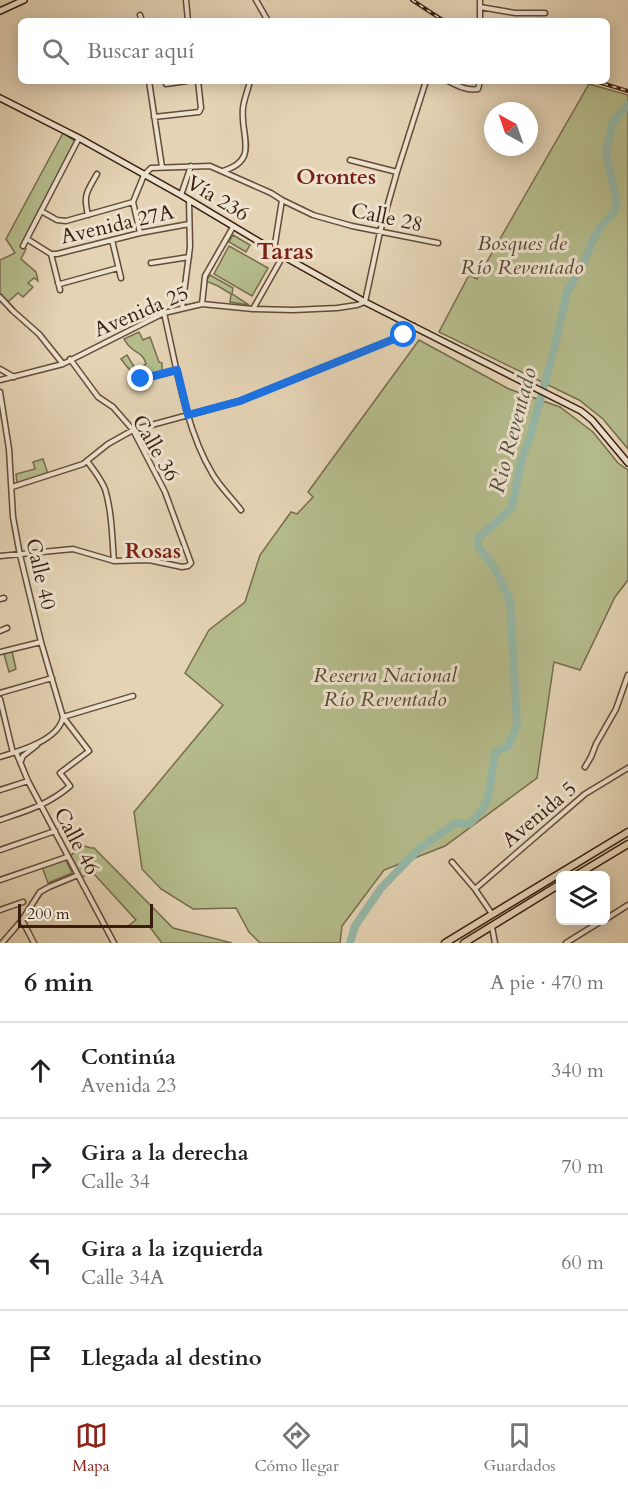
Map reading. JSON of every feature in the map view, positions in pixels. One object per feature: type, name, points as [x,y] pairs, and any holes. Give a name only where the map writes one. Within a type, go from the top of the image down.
[{"type":"main road","points":[[0,11],[24,0]]},
{"type":"main road","name":"Vía 236","points":[[0,98],[79,138],[366,302],[581,411],[592,420],[628,463]]},
{"type":"main road","points":[[445,943],[618,838],[627,835]]},
{"type":"main road","points":[[583,871],[626,845],[618,838]]},
{"type":"main road","points":[[464,943],[556,887]]},
{"type":"street","points":[[186,0],[188,18]]},
{"type":"street","points":[[256,0],[265,18]]},
{"type":"street","points":[[480,0],[480,18]]},
{"type":"street","points":[[480,7],[515,13],[545,13]]},
{"type":"street","points":[[149,84],[162,167]]},
{"type":"street","points":[[154,117],[199,112],[201,110],[198,84]]},
{"type":"street","points":[[222,171],[235,167],[244,158],[246,143],[243,110],[249,84]]},
{"type":"street","points":[[202,304],[292,310],[337,308],[366,302],[380,232],[425,84]]},
{"type":"street","points":[[453,84],[468,90],[478,89],[479,84]]},
{"type":"street","points":[[23,246],[79,138]]},
{"type":"street","points":[[350,160],[397,172]]},
{"type":"street","points":[[181,195],[191,166]]},
{"type":"street","name":"Calle 28","points":[[144,175],[151,168],[210,166],[271,193],[313,215],[380,232],[438,243]]},
{"type":"street","points":[[88,215],[85,194],[97,174]]},
{"type":"street","points":[[140,232],[133,202],[144,175]]},
{"type":"street","points":[[182,308],[190,247],[189,200]]},
{"type":"street","points":[[274,250],[282,200]]},
{"type":"street","points":[[41,211],[57,220],[66,221],[133,202]]},
{"type":"street","name":"Avenida 27A","points":[[51,254],[140,232],[189,224]]},
{"type":"street","name":"Avenida 25","points":[[0,380],[63,364],[164,313],[202,304],[205,276],[233,227]]},
{"type":"street","points":[[27,239],[51,254],[60,290]]},
{"type":"street","points":[[112,240],[122,278]]},
{"type":"street","points":[[254,309],[283,256]]},
{"type":"street","points":[[151,263],[189,257]]},
{"type":"street","points":[[58,283],[118,268]]},
{"type":"street","points":[[0,297],[39,334],[63,364]]},
{"type":"street","points":[[164,313],[196,442],[213,475],[241,510]]},
{"type":"street","points":[[12,487],[83,464],[108,444],[133,430],[240,401],[404,335],[414,326]]},
{"type":"street","name":"Calle 36","points":[[70,359],[98,397],[113,407],[133,430],[165,492],[191,563],[182,567],[149,560],[114,561]]},
{"type":"street","points":[[0,369],[15,377]]},
{"type":"street","points":[[136,381],[177,370]]},
{"type":"street","name":"Calle 40","points":[[0,392],[9,449],[11,502],[20,555],[63,717],[89,751],[60,773],[70,786],[59,796],[41,806]]},
{"type":"street","points":[[0,556],[74,549],[114,561],[108,503],[104,487],[87,461]]},
{"type":"street","points":[[0,631],[7,628]]},
{"type":"street","points":[[0,652],[42,642]]},
{"type":"street","points":[[585,767],[616,709],[628,675]]},
{"type":"street","points":[[0,693],[52,678]]},
{"type":"street","points":[[21,764],[24,756],[60,726],[63,717],[133,696]]},
{"type":"street","name":"Calle 46","points":[[0,699],[15,753],[28,781],[114,943]]},
{"type":"street","points":[[0,757],[40,743]]},
{"type":"street","name":"Avenida 5","points":[[475,889],[585,794],[628,768]]},
{"type":"street","points":[[0,790],[28,781]]},
{"type":"street","points":[[0,820],[41,806]]},
{"type":"street","points":[[0,850],[55,831]]},
{"type":"street","points":[[0,880],[68,857]]},
{"type":"street","points":[[452,862],[492,914]]},
{"type":"street","points":[[1,942],[22,920],[40,892],[78,875]]},
{"type":"street","points":[[0,910],[23,902]]},
{"type":"street","points":[[610,916],[628,905]]},
{"type":"street","points":[[22,920],[34,943]]},
{"type":"street","points":[[566,943],[596,925]]},
{"type":"street","points":[[492,926],[495,943]]},
{"type":"green space","name":"Bosques de Río Reventado","points":[[589,84],[628,95],[628,449],[603,419],[579,400],[439,332],[469,275],[477,279]]},
{"type":"green space","points":[[63,133],[76,142],[22,247],[26,249],[21,259],[36,272],[38,281],[34,278],[28,283],[33,287],[23,297],[18,293],[8,302],[0,295],[0,260],[15,253],[6,239]]},
{"type":"green space","points":[[233,235],[250,245],[246,252],[229,242]]},
{"type":"green space","points":[[229,246],[268,268],[252,296],[214,274]]},
{"type":"green space","points":[[210,275],[233,288],[232,294],[249,305],[230,302],[231,294],[206,281]]},
{"type":"green space","points":[[139,332],[143,340],[150,337],[159,362],[162,363],[162,371],[138,376],[130,371],[121,359],[127,355],[136,370],[146,364],[145,360],[124,339]]},
{"type":"green space","name":"Reserva Nacional Río Reventado","points":[[419,340],[509,389],[560,407],[593,432],[618,463],[628,470],[628,580],[615,597],[580,670],[554,662],[537,778],[445,846],[384,870],[342,926],[340,943],[260,943],[249,932],[236,908],[193,909],[161,889],[142,869],[134,812],[223,705],[185,673],[209,630],[245,602],[260,555],[291,512],[297,514],[313,497],[308,492]]},
{"type":"green space","points":[[43,459],[48,474],[17,483],[16,474],[35,469],[33,462]]},
{"type":"green space","points":[[12,651],[16,669],[9,672],[4,654]]},
{"type":"green space","points":[[84,846],[94,848],[173,928],[232,943],[162,943],[149,926],[128,926],[136,920],[94,874],[80,877],[68,857]]},
{"type":"green space","points":[[65,858],[72,873],[48,883],[42,867]]},
{"type":"waterway","name":"Rio Reventado","points":[[350,943],[355,926],[381,888],[420,848],[456,823],[469,824],[478,815],[484,807],[490,790],[496,752],[508,746],[517,726],[510,600],[495,569],[478,546],[478,538],[512,507],[521,462],[553,353],[567,292],[593,240],[601,226],[613,214],[617,204],[606,152],[613,122],[628,105]]},
{"type":"railway","points":[[412,0],[439,18]]},
{"type":"railway","points":[[605,84],[628,91]]},
{"type":"district","name":"Orontes","points":[[336,176]]},
{"type":"district","name":"Taras","points":[[285,251]]},
{"type":"district","name":"Rosas","points":[[153,550]]},
{"type":"route","points":[[141,379],[177,370],[188,415],[240,401],[404,335]]}]
